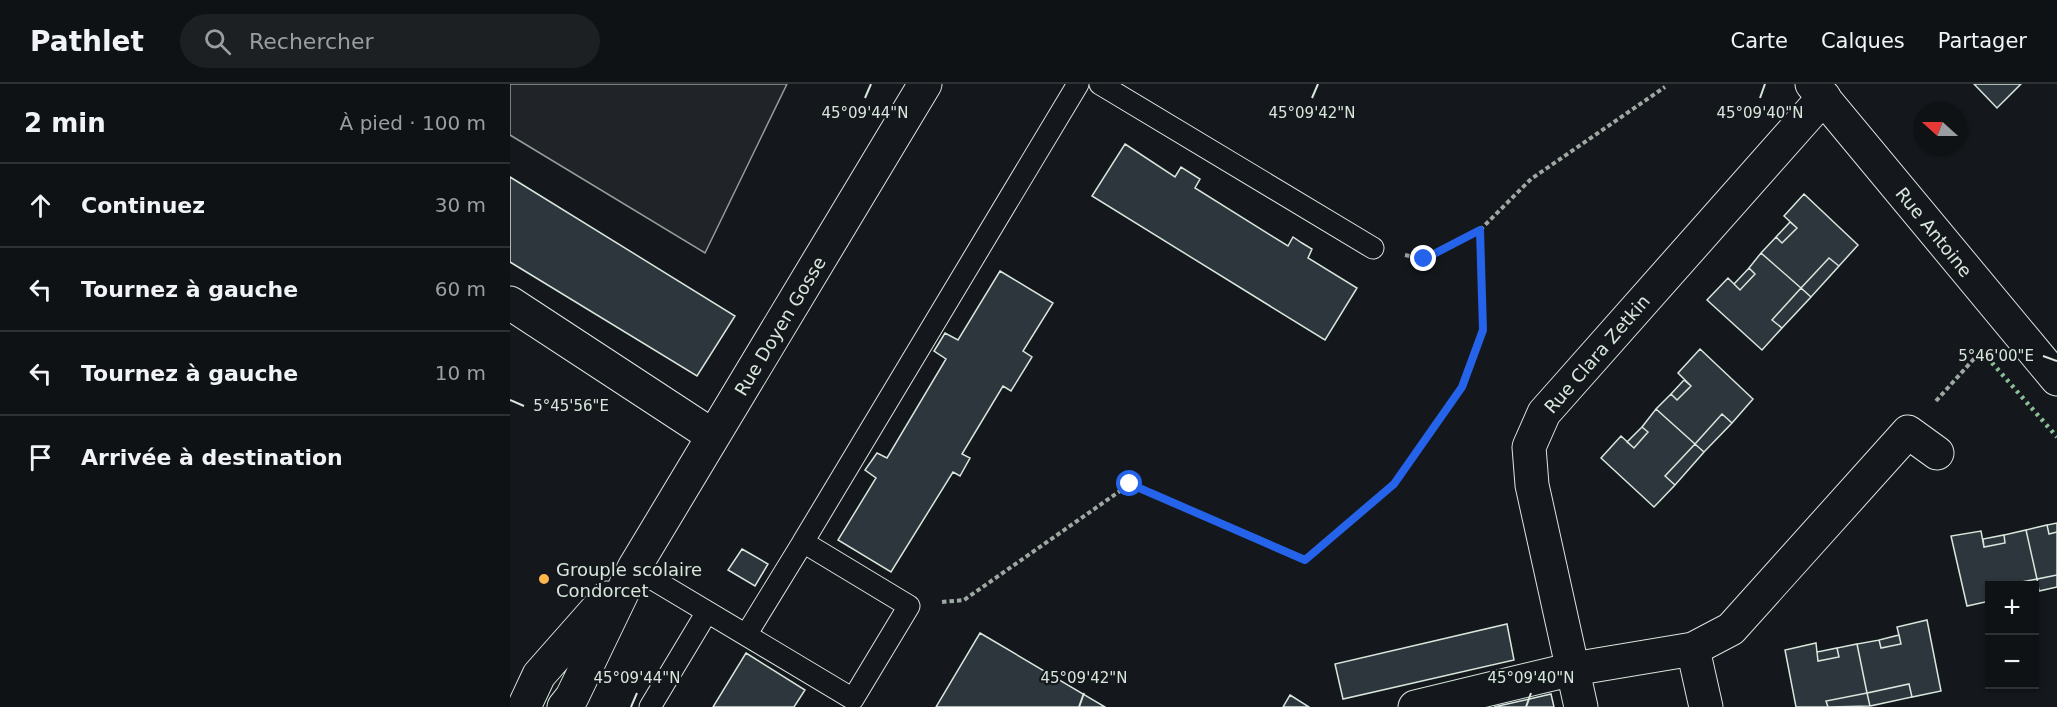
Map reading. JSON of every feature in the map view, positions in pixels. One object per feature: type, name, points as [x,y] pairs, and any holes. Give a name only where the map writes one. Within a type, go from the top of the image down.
[{"type":"street","name":"Rue Doyen Gosse","points":[[564,707],[572,697],[634,568],[925,84]]},
{"type":"street","name":"Rue Antoine","points":[[1818,91],[2057,379]]},
{"type":"street","name":"Rue Clara Zetkin","points":[[1581,707],[1532,485],[1529,447],[1544,413],[1818,91]]},
{"type":"street","points":[[510,303],[713,436]]},
{"type":"street","points":[[1415,707],[1573,669],[1693,649],[1731,629],[1908,432],[1937,453]]},
{"type":"street","name":"Rue Doyen Gosse","points":[[524,707],[539,675],[634,568]]},
{"type":"street","points":[[1693,649],[1706,707]]},
{"type":"lane","points":[[746,635],[1078,84]]},
{"type":"lane","points":[[1100,84],[1373,248]]},
{"type":"lane","points":[[634,568],[859,703],[909,606],[803,542],[808,534]]},
{"type":"lane","points":[[650,707],[708,612]]},
{"type":"path","points":[[1373,248],[1424,259],[1480,230],[1531,179],[1665,87]]},
{"type":"path","points":[[909,606],[964,600],[1130,484],[1305,560],[1394,484],[1462,387],[1483,330],[1480,230]]},
{"type":"path","points":[[1908,432],[2007,321]]},
{"type":"shaded area","points":[[510,84],[787,84],[705,253],[510,135]]},
{"type":"building","points":[[1974,84],[2021,84],[1997,108]]},
{"type":"building","points":[[1125,144],[1175,177],[1181,167],[1200,179],[1195,188],[1288,246],[1293,237],[1312,249],[1308,258],[1357,288],[1325,340],[1092,196]]},
{"type":"building","points":[[510,177],[735,316],[697,376],[510,262]]},
{"type":"building","points":[[1804,194],[1858,245],[1839,266],[1829,258],[1801,288],[1761,253],[1776,237],[1782,243],[1797,228],[1784,216]]},
{"type":"building","points":[[1790,222],[1797,228],[1782,243],[1776,237]]},
{"type":"building","points":[[1761,253],[1801,288],[1772,320],[1782,328],[1762,350],[1707,300],[1728,278],[1740,290],[1755,274],[1749,268]]},
{"type":"building","points":[[1829,258],[1839,266],[1811,297],[1801,288]]},
{"type":"building","points":[[1749,268],[1755,274],[1740,290],[1734,284]]},
{"type":"building","points":[[1000,271],[1053,303],[1023,351],[1032,357],[1011,391],[1003,386],[962,454],[970,458],[960,476],[953,472],[891,572],[838,540],[876,478],[865,470],[877,453],[887,458],[946,359],[934,351],[945,333],[958,340]]},
{"type":"building","points":[[1801,288],[1811,297],[1782,328],[1772,320]]},
{"type":"building","points":[[1700,349],[1753,399],[1732,423],[1722,414],[1695,444],[1656,409],[1671,394],[1677,400],[1691,386],[1678,373]]},
{"type":"building","points":[[1684,380],[1691,386],[1677,400],[1671,394]]},
{"type":"building","points":[[1656,409],[1695,444],[1665,476],[1675,485],[1654,507],[1601,458],[1621,436],[1634,448],[1648,432],[1642,427]]},
{"type":"building","points":[[1722,414],[1732,423],[1704,452],[1695,444]]},
{"type":"building","points":[[1642,427],[1648,432],[1634,448],[1627,442]]},
{"type":"building","points":[[1695,444],[1704,452],[1675,485],[1665,476]]},
{"type":"building","points":[[2057,523],[2057,532],[2049,534],[2047,525]]},
{"type":"building","points":[[2047,525],[2049,534],[2057,532],[2057,575],[2037,579],[2026,530]]},
{"type":"building","points":[[2026,530],[2037,579],[1985,581],[1985,602],[1967,606],[1951,536],[1981,531],[1984,547],[2005,543],[2004,535]]},
{"type":"building","points":[[2004,535],[2005,543],[1984,547],[1983,539]]},
{"type":"building","points":[[742,549],[768,564],[755,586],[728,570]]},
{"type":"building","points":[[2057,575],[2057,587],[2039,591],[2037,579]]},
{"type":"building","points":[[1927,620],[1941,691],[1912,697],[1909,684],[1867,693],[1857,644],[1879,640],[1881,648],[1901,644],[1897,627]]},
{"type":"building","points":[[1507,624],[1514,660],[1343,699],[1335,664]]},
{"type":"building","points":[[980,633],[1105,707],[936,707]]},
{"type":"building","points":[[1899,635],[1901,644],[1881,648],[1879,640]]},
{"type":"building","points":[[1816,643],[1818,661],[1839,657],[1837,648],[1857,644],[1867,693],[1826,701],[1828,707],[1796,707],[1785,650]]},
{"type":"building","points":[[1837,648],[1839,657],[1818,661],[1817,652]]},
{"type":"building","points":[[746,653],[805,690],[794,707],[713,707]]},
{"type":"building","points":[[1909,684],[1912,697],[1870,706],[1867,693]]},
{"type":"building","points":[[1867,693],[1870,706],[1828,707],[1826,701]]},
{"type":"building","points":[[1551,694],[1554,707],[1494,707]]},
{"type":"building","points":[[1290,695],[1309,707],[1283,707]]},
{"type":"hedge","points":[[1987,357],[2057,437]]},
{"type":"place","name":"Grouple scolaire Condorcet","points":[[544,579]]},
{"type":"route","points":[[1130,484],[1305,560],[1394,484],[1462,387],[1483,330],[1480,230],[1424,259]]}]
